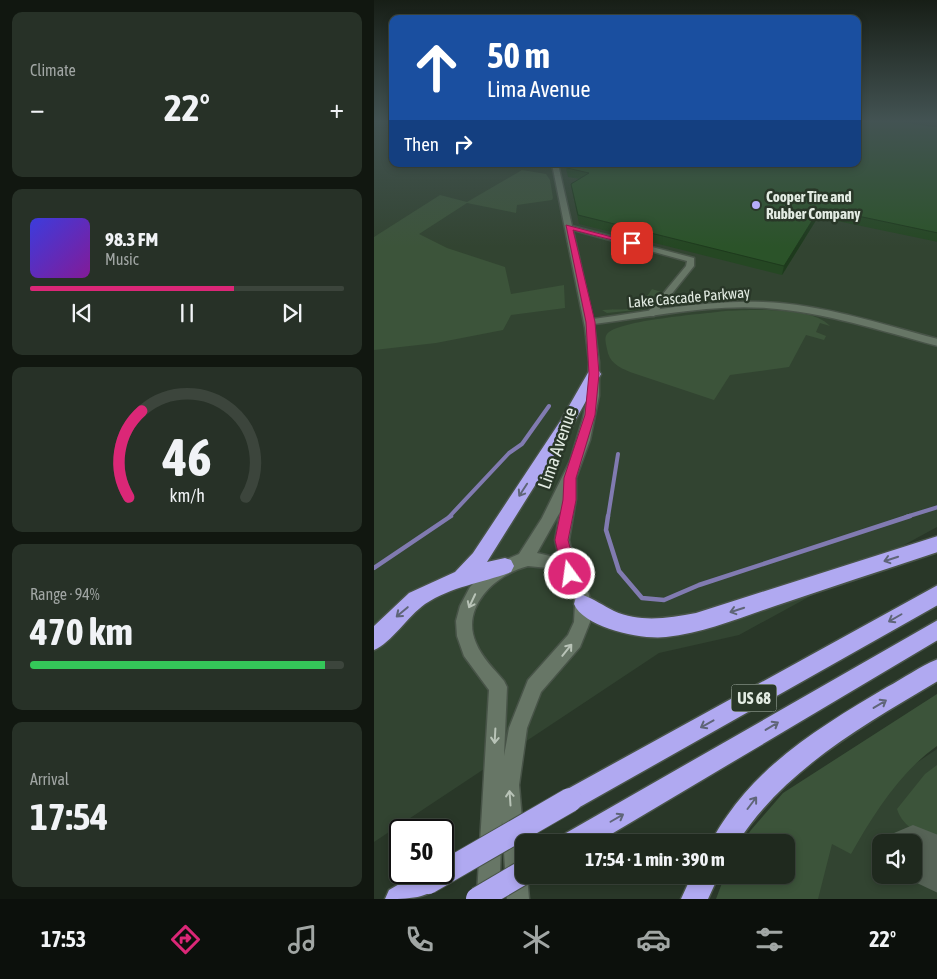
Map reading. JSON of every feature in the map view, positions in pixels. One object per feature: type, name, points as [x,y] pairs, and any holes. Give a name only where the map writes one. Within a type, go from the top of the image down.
[{"type":"highway","points":[[460,579],[479,559],[566,424],[594,374]]},
{"type":"highway","points":[[583,604],[602,616],[632,628],[681,626],[696,623],[937,544]]},
{"type":"highway","points":[[374,640],[398,615],[422,596],[460,579],[505,566]]},
{"type":"highway","name":"US 68","points":[[398,899],[937,594]]},
{"type":"highway","name":"US 68","points":[[589,834],[937,629]]},
{"type":"highway","points":[[730,834],[762,790],[790,764],[840,729],[937,669]]},
{"type":"highway","points":[[478,899],[515,877]]},
{"type":"highway","points":[[694,899],[702,884]]},
{"type":"main road","name":"Lima Avenue","points":[[524,560],[547,525],[570,478],[590,415],[594,374],[590,322],[556,167]]},
{"type":"main road","name":"Lake Cascade Parkway","points":[[590,322],[725,305],[785,307],[834,315],[937,343]]},
{"type":"main road","points":[[570,478],[569,500],[562,540],[570,574]]},
{"type":"main road","points":[[488,899],[498,687],[470,653],[464,634],[466,614],[474,594],[488,578],[505,566],[524,560],[541,560],[557,564],[570,574],[579,587],[583,604],[582,622],[574,640],[534,686],[518,728],[509,785],[518,899]]},
{"type":"street","points":[[568,227],[691,260],[690,266],[651,314]]},
{"type":"shaded area","points":[[374,163],[389,163],[389,167],[861,167],[861,163],[937,163],[937,527],[739,635],[659,653],[409,819],[389,819],[389,832],[374,842]]},
{"type":"shaded area","points":[[522,170],[546,174],[550,180],[552,200],[517,205],[516,213],[467,203],[419,234],[447,248],[505,267],[511,294],[564,285],[565,308],[511,315],[503,330],[436,343],[374,350],[374,237],[440,195],[467,202]]},
{"type":"shaded area","points":[[652,289],[661,292],[645,309],[607,313],[602,310],[636,307]]},
{"type":"shaded area","points":[[765,310],[796,312],[810,315],[830,326],[820,323],[816,332],[826,336],[824,340],[806,335],[789,367],[730,375],[714,400],[630,372],[615,364],[608,354],[606,337],[614,329],[644,321],[725,311]]},
{"type":"shaded area","points":[[937,694],[937,746],[899,781],[878,810],[851,854],[832,844],[818,899],[716,899],[722,884],[795,884],[795,834],[748,834],[783,793]]},
{"type":"shaded area","points":[[937,749],[937,899],[765,899],[778,884],[795,884],[795,845]]},
{"type":"shaded area","points":[[937,765],[937,843],[908,826],[897,809],[925,774]]},
{"type":"building","name":"Cooper Tire and Rubber Company","points":[[861,163],[938,163],[938,233],[820,208],[784,266],[578,215],[571,184],[589,173],[567,168],[861,167]]},
{"type":"waterway","points":[[449,517],[509,453],[522,444],[549,406]]},
{"type":"waterway","points":[[608,517],[618,454]]},
{"type":"waterway","points":[[906,517],[938,507]]},
{"type":"waterway","points":[[374,568],[451,516]]},
{"type":"waterway","points":[[608,516],[606,530],[619,571],[642,598],[664,600],[699,585],[910,516]]},
{"type":"taxiway","points":[[922,857],[938,866]]},
{"type":"place","name":"Cooper Tire and Rubber Company","points":[[756,205]]},
{"type":"route","points":[[570,574],[562,540],[569,500],[570,478],[590,415],[594,374],[590,322],[568,227],[632,243]]}]
